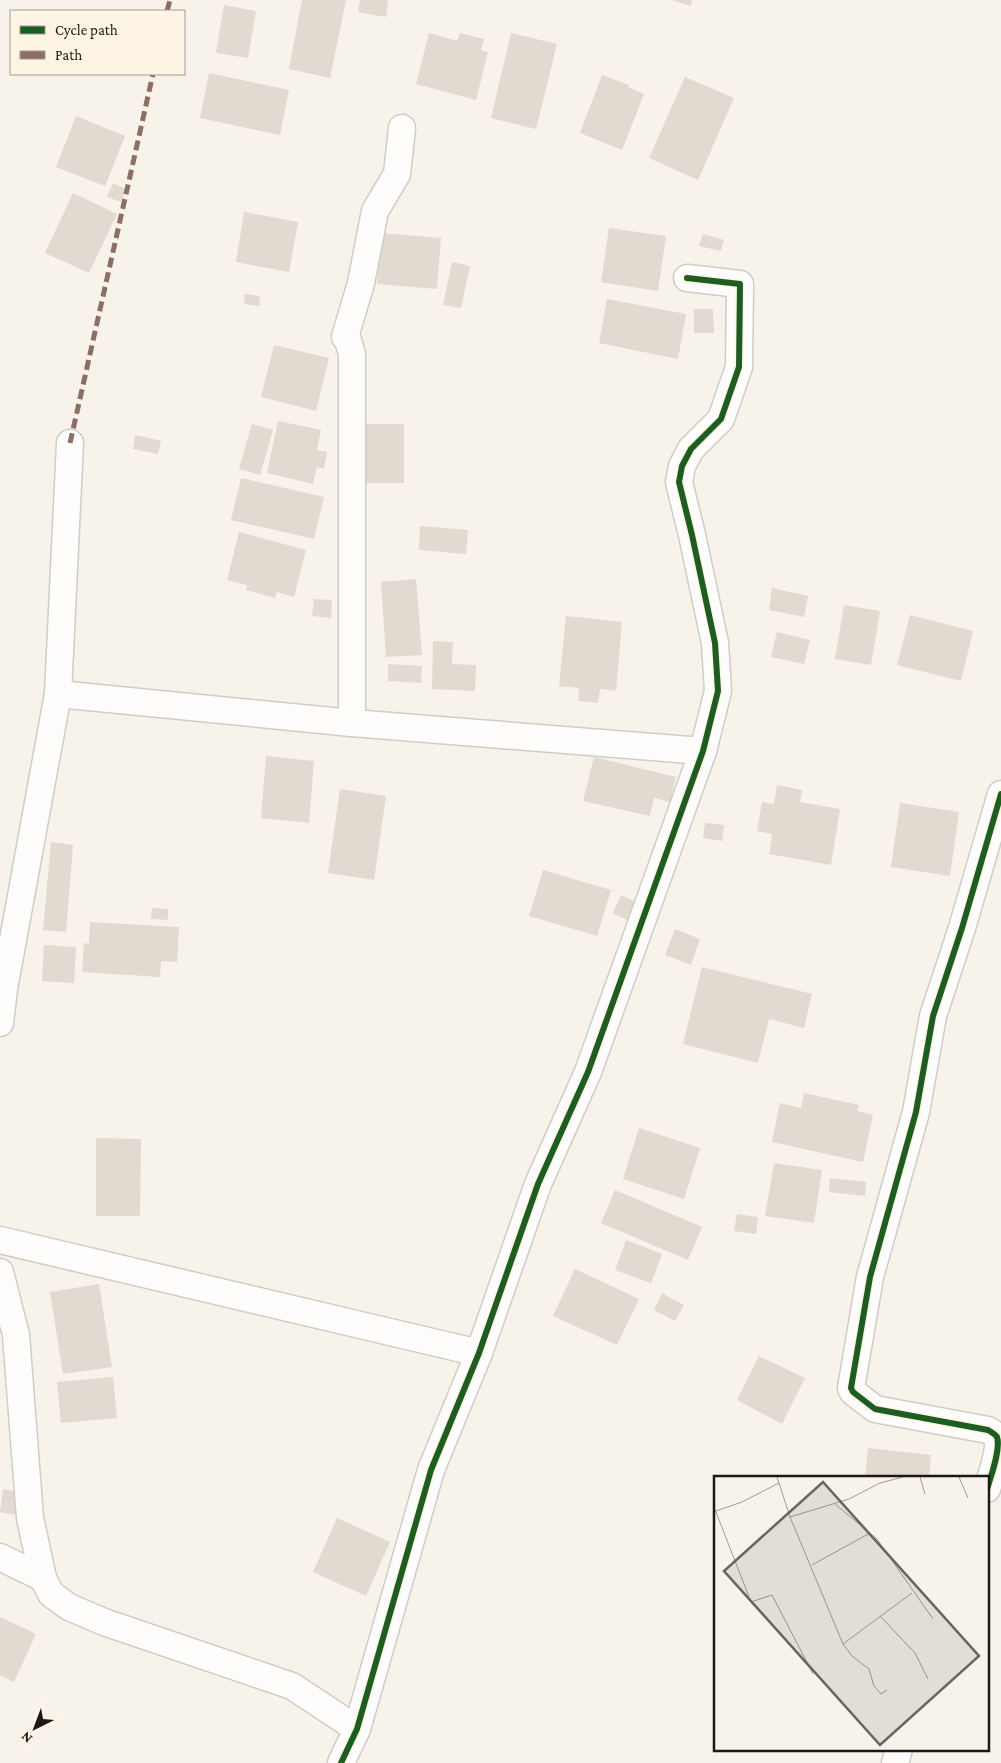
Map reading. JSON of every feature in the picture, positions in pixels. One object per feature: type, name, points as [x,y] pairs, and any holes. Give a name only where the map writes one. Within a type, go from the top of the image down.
[{"type":"street","points":[[352,723],[352,354],[345,337],[361,283],[374,211],[397,174],[402,128]]},
{"type":"street","points":[[341,1763],[357,1729],[431,1470],[479,1354],[538,1184],[588,1072],[703,751],[718,691],[715,643],[679,482],[682,466],[690,449],[721,419],[739,367],[740,284],[687,278]]},
{"type":"street","points":[[0,1023],[4,989],[58,694],[70,443]]},
{"type":"street","points":[[58,694],[352,723],[703,751]]},
{"type":"street","points":[[988,1486],[1000,1451],[996,1435],[988,1430],[875,1409],[853,1392],[851,1388],[870,1277],[916,1112],[932,1016],[962,928],[1001,794]]},
{"type":"street","points":[[0,1240],[479,1354]]},
{"type":"street","points":[[0,1272],[16,1335],[30,1518],[43,1578],[51,1594],[69,1607],[104,1622],[292,1686],[357,1729]]},
{"type":"street","points":[[0,1557],[43,1578]]},
{"type":"street","points":[[895,1763],[899,1750]]},
{"type":"building","points":[[302,0],[346,0],[330,78],[289,69]]},
{"type":"building","points":[[360,0],[388,0],[386,17],[358,12]]},
{"type":"building","points":[[671,0],[692,0],[691,6]]},
{"type":"building","points":[[224,5],[256,11],[248,58],[216,53]]},
{"type":"building","points":[[429,33],[457,41],[460,33],[484,39],[481,50],[488,52],[476,100],[416,84]]},
{"type":"building","points":[[511,33],[557,44],[536,129],[491,118]]},
{"type":"building","points":[[209,73],[289,90],[280,135],[200,118]]},
{"type":"building","points":[[602,75],[629,85],[628,87],[644,94],[622,150],[580,133]]},
{"type":"building","points":[[685,77],[734,98],[698,180],[649,158]]},
{"type":"building","points":[[76,116],[125,136],[105,186],[56,167]]},
{"type":"building","points":[[113,183],[126,189],[121,202],[107,197]]},
{"type":"building","points":[[73,193],[117,214],[89,273],[45,253]]},
{"type":"building","points":[[244,212],[298,222],[289,272],[236,262]]},
{"type":"building","points":[[609,228],[666,236],[658,291],[601,282]]},
{"type":"building","points":[[381,233],[441,238],[437,289],[377,284]]},
{"type":"building","points":[[703,234],[724,240],[721,251],[699,246]]},
{"type":"building","points":[[452,262],[470,266],[461,308],[443,305]]},
{"type":"building","points":[[245,294],[260,296],[259,306],[244,304]]},
{"type":"building","points":[[607,299],[686,314],[678,359],[599,343]]},
{"type":"building","points":[[694,309],[713,309],[714,333],[694,333]]},
{"type":"building","points":[[274,345],[329,358],[316,411],[261,397]]},
{"type":"building","points":[[278,421],[321,430],[317,450],[327,452],[324,469],[317,467],[313,484],[267,473]]},
{"type":"building","points":[[252,424],[273,430],[260,475],[239,469]]},
{"type":"building","points":[[365,424],[404,424],[404,483],[365,483]]},
{"type":"building","points":[[135,435],[161,441],[158,454],[133,449]]},
{"type":"building","points":[[241,478],[324,497],[314,539],[231,520]]},
{"type":"building","points":[[420,526],[468,530],[466,554],[419,550]]},
{"type":"building","points":[[239,532],[306,550],[294,597],[277,592],[275,598],[246,590],[247,585],[227,580]]},
{"type":"building","points":[[416,579],[422,655],[386,657],[381,582]]},
{"type":"building","points":[[772,588],[808,596],[804,617],[769,610]]},
{"type":"building","points":[[314,599],[332,600],[331,618],[312,616]]},
{"type":"building","points":[[844,605],[880,611],[871,665],[835,659]]},
{"type":"building","points":[[910,615],[973,631],[961,681],[897,665]]},
{"type":"building","points":[[566,616],[622,622],[616,691],[600,689],[598,703],[578,701],[579,688],[559,686]]},
{"type":"building","points":[[777,632],[810,640],[804,664],[771,657]]},
{"type":"building","points":[[433,641],[453,642],[452,664],[476,665],[475,691],[432,689]]},
{"type":"building","points":[[388,664],[422,666],[421,683],[388,681]]},
{"type":"building","points":[[266,756],[314,761],[309,823],[261,818]]},
{"type":"building","points":[[594,757],[676,777],[670,802],[654,798],[650,816],[583,801]]},
{"type":"building","points":[[777,785],[802,790],[800,802],[840,809],[831,865],[769,854],[772,834],[757,831],[762,802],[774,804]]},
{"type":"building","points":[[340,789],[386,796],[374,880],[328,873]]},
{"type":"building","points":[[900,803],[959,812],[950,876],[891,867]]},
{"type":"building","points":[[705,823],[724,825],[722,841],[703,838]]},
{"type":"building","points":[[51,842],[73,845],[66,932],[43,930]]},
{"type":"building","points":[[543,870],[611,890],[597,936],[529,916]]},
{"type":"building","points":[[621,895],[642,905],[633,923],[613,913]]},
{"type":"building","points":[[152,908],[168,909],[168,920],[151,919]]},
{"type":"building","points":[[90,922],[179,927],[177,962],[161,961],[160,977],[82,972],[84,943],[89,944]]},
{"type":"building","points":[[675,929],[700,939],[691,965],[665,955]]},
{"type":"building","points":[[44,945],[76,947],[74,983],[42,981]]},
{"type":"building","points":[[702,967],[812,994],[804,1028],[769,1019],[758,1063],[683,1044]]},
{"type":"building","points":[[804,1093],[859,1105],[857,1111],[873,1115],[863,1162],[772,1142],[780,1103],[801,1108]]},
{"type":"building","points":[[639,1128],[700,1148],[684,1199],[623,1179]]},
{"type":"building","points":[[96,1138],[141,1139],[140,1216],[96,1216]]},
{"type":"building","points":[[774,1163],[822,1170],[814,1223],[765,1216]]},
{"type":"building","points":[[830,1178],[866,1182],[865,1196],[829,1192]]},
{"type":"building","points":[[615,1190],[702,1227],[688,1260],[601,1223]]},
{"type":"building","points":[[737,1214],[758,1217],[756,1234],[734,1231]]},
{"type":"building","points":[[626,1240],[662,1254],[651,1283],[615,1270]]},
{"type":"building","points":[[575,1269],[639,1299],[617,1345],[553,1316]]},
{"type":"building","points":[[99,1284],[112,1367],[63,1374],[50,1292]]},
{"type":"building","points":[[662,1293],[684,1305],[675,1321],[654,1310]]},
{"type":"building","points":[[759,1356],[805,1378],[782,1424],[737,1400]]},
{"type":"building","points":[[113,1377],[117,1418],[61,1423],[57,1382]]},
{"type":"building","points":[[868,1448],[931,1455],[929,1476],[865,1476]]},
{"type":"building","points":[[3,1489],[20,1492],[16,1515],[0,1512]]},
{"type":"building","points":[[337,1518],[390,1542],[366,1596],[313,1572]]},
{"type":"building","points":[[0,1617],[36,1634],[14,1682],[0,1675]]},
{"type":"marked path","points":[[167,10],[170,0]]},
{"type":"marked path","points":[[70,443],[153,75]]},
{"type":"cycle path","points":[[341,1763],[357,1729],[431,1470],[479,1353],[538,1184],[588,1072],[703,751],[718,691],[715,643],[679,482],[682,466],[691,449],[721,419],[739,367],[740,284],[687,278]]},
{"type":"cycle path","points":[[988,1486],[998,1448],[997,1437],[994,1434],[988,1430],[875,1409],[853,1392],[851,1388],[870,1277],[916,1112],[933,1016],[962,928],[1001,794]]}]
